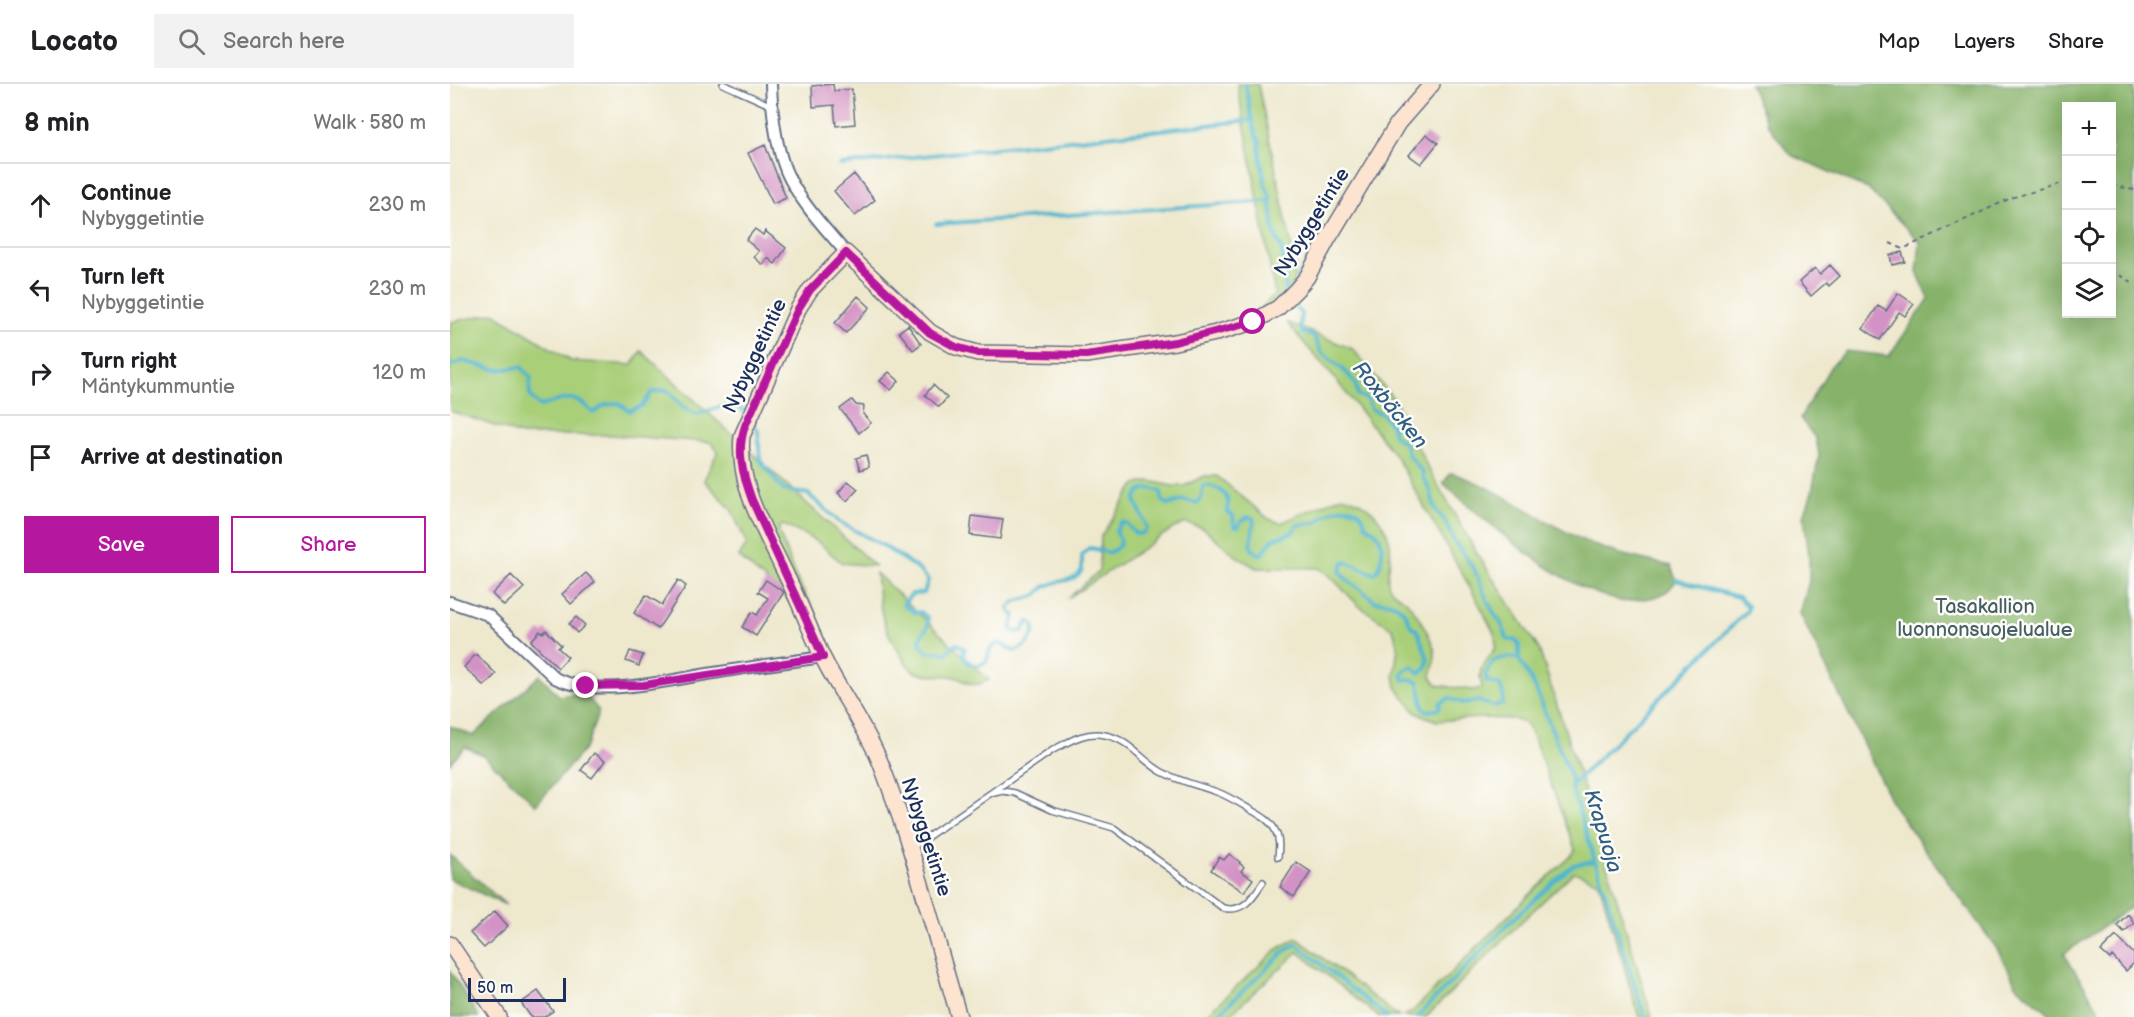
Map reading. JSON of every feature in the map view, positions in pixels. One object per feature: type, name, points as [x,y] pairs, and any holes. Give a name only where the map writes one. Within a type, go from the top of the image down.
[{"type":"street","points":[[771,84],[772,106],[780,154],[787,172],[798,192],[846,253]]},
{"type":"street","name":"Nybyggetintie","points":[[959,1017],[909,850],[879,761],[823,657],[752,500],[744,476],[740,455],[745,426],[798,309],[810,290],[846,253],[930,333],[956,347],[978,353],[1086,355],[1175,342],[1253,322],[1278,308],[1307,277],[1398,123],[1432,84]]},
{"type":"street","points":[[450,602],[488,615],[555,678],[567,683],[586,686],[644,685],[823,657]]},
{"type":"street","points":[[450,944],[499,1017]]},
{"type":"lane","points":[[723,84],[772,106]]},
{"type":"lane","points":[[909,850],[1053,750],[1076,737],[1096,734],[1107,735],[1125,743],[1150,764],[1167,774],[1226,796],[1265,818],[1273,826],[1278,837],[1278,857]]},
{"type":"lane","points":[[990,794],[1009,791],[1052,810],[1114,828],[1223,908],[1239,908],[1248,903],[1263,882]]},
{"type":"path","points":[[1890,243],[1903,249],[2010,198],[2062,183]]},
{"type":"path","points":[[2116,186],[2134,190]]},
{"type":"path","points":[[2116,273],[2134,283]]},
{"type":"green space","points":[[1237,84],[1258,84],[1296,268],[1293,284],[1273,305],[1260,309],[1275,294]]},
{"type":"green space","name":"Tasakallion luonnonsuojelualue","points":[[1750,84],[2134,84],[2134,905],[2064,954],[2104,1017],[2054,1017],[2017,986],[1997,949],[1893,805],[1800,614],[1809,581],[1809,556],[1804,516],[1812,492],[1819,455],[1816,439],[1800,418],[1831,366],[1846,351],[1889,356],[1929,299],[1917,272],[1920,242],[1868,189],[1791,155],[1767,124]]},
{"type":"green space","points":[[494,313],[571,361],[632,365],[641,351],[875,566],[842,563],[819,543],[805,535],[783,525],[779,527],[795,575],[815,612],[820,628],[739,557],[747,544],[731,509],[704,480],[718,451],[710,442],[611,435],[521,435],[450,411],[450,322]]},
{"type":"green space","points":[[1286,322],[1353,349],[1396,402],[1428,468],[1478,555],[1539,649],[1585,792],[1652,1017],[1639,1017],[1599,882],[1574,872],[1426,1017],[1402,1017],[1412,1012],[1572,855],[1575,849],[1531,731],[1523,722],[1513,719],[1480,718],[1437,721],[1416,713],[1396,687],[1394,675],[1398,647],[1393,629],[1359,606],[1330,576],[1318,568],[1256,568],[1236,556],[1203,528],[1186,523],[1174,528],[1067,599],[1099,571],[1101,536],[1135,485],[1150,481],[1184,486],[1204,476],[1217,476],[1269,519],[1281,523],[1342,496],[1353,499],[1371,510],[1384,527],[1390,548],[1388,583],[1390,589],[1406,601],[1424,626],[1435,654],[1431,677],[1437,685],[1472,690],[1482,688],[1481,669],[1496,647],[1495,635],[1477,600],[1395,455],[1336,380]]},
{"type":"green space","points":[[1451,473],[1486,487],[1587,542],[1618,553],[1671,566],[1676,580],[1667,591],[1658,596],[1626,602],[1597,594],[1573,583],[1526,553],[1443,483]]},
{"type":"green space","points":[[876,573],[989,680],[972,684],[956,677],[921,674],[911,669],[893,642],[884,623]]},
{"type":"green space","points":[[540,675],[559,696],[584,693],[599,711],[586,747],[536,805],[483,755],[465,747],[450,763],[450,726],[473,736]]},
{"type":"green space","points":[[450,855],[506,905],[450,879]]},
{"type":"green space","points":[[1296,938],[1399,1017],[1379,1017],[1298,952],[1227,1017],[1204,1017],[1276,950]]},
{"type":"green space","points":[[450,971],[479,1017],[450,1017]]},
{"type":"building","points":[[833,84],[834,91],[852,89],[855,124],[836,126],[834,105],[813,107],[812,86]]},
{"type":"building","points":[[1426,134],[1438,143],[1421,164],[1409,155]]},
{"type":"building","points":[[765,145],[786,198],[773,204],[748,153]]},
{"type":"building","points":[[854,174],[875,200],[855,216],[834,191]]},
{"type":"building","points":[[755,229],[763,235],[765,231],[786,248],[775,264],[768,258],[763,265],[754,257],[759,251],[746,240]]},
{"type":"building","points":[[1902,252],[1905,262],[1892,265],[1890,255]]},
{"type":"building","points":[[1830,265],[1840,276],[1829,286],[1826,283],[1811,296],[1799,282],[1815,268],[1820,274]]},
{"type":"building","points":[[1898,293],[1914,304],[1905,316],[1899,312],[1880,340],[1863,328],[1878,306],[1886,311]]},
{"type":"building","points":[[858,296],[870,307],[846,333],[835,323]]},
{"type":"building","points":[[908,325],[921,344],[913,350],[899,332]]},
{"type":"building","points":[[889,372],[899,381],[891,390],[880,381]]},
{"type":"building","points":[[933,385],[947,398],[939,407],[925,395]]},
{"type":"building","points":[[852,400],[856,405],[864,406],[863,414],[871,423],[859,433],[840,409]]},
{"type":"building","points":[[866,455],[869,467],[860,470],[856,458]]},
{"type":"building","points":[[848,481],[858,489],[847,501],[838,493]]},
{"type":"building","points":[[972,516],[1003,520],[1000,539],[970,535]]},
{"type":"building","points":[[586,573],[595,582],[571,604],[562,594]]},
{"type":"building","points":[[511,575],[524,588],[504,606],[492,594]]},
{"type":"building","points":[[678,580],[686,586],[658,629],[634,613],[646,595],[662,605]]},
{"type":"building","points":[[766,580],[784,592],[756,636],[742,627],[752,612],[757,615],[768,598],[758,592]]},
{"type":"building","points":[[576,617],[585,625],[577,633],[569,624]]},
{"type":"building","points":[[546,630],[561,645],[558,648],[568,657],[558,668],[531,641],[540,631],[543,633]]},
{"type":"building","points":[[630,651],[643,655],[639,666],[626,661]]},
{"type":"building","points":[[476,654],[496,674],[484,686],[464,667]]},
{"type":"building","points":[[594,753],[605,761],[592,778],[581,770]]},
{"type":"building","points":[[1229,854],[1244,867],[1241,871],[1253,879],[1244,892],[1211,870],[1219,857],[1224,860]]},
{"type":"building","points":[[1296,862],[1311,872],[1294,897],[1280,887]]},
{"type":"building","points":[[495,911],[508,926],[484,948],[470,933]]},
{"type":"building","points":[[2128,914],[2134,923],[2124,932],[2117,925]]},
{"type":"building","points":[[2116,936],[2134,954],[2134,963],[2126,971],[2112,956],[2110,959],[2101,951]]},
{"type":"building","points":[[538,991],[553,1011],[544,1017],[531,1017],[521,1003]]},
{"type":"waterway","name":"Roxbäcken","points":[[1245,84],[1252,122],[1260,142],[1259,148],[1265,184],[1270,197],[1274,232],[1282,250],[1286,292]]},
{"type":"waterway","points":[[840,165],[1253,120]]},
{"type":"waterway","points":[[936,224],[1270,201]]},
{"type":"waterway","points":[[1298,278],[1310,256]]},
{"type":"waterway","name":"Roxbäcken","points":[[1294,305],[1301,314],[1300,327],[1303,333],[1314,336],[1321,352],[1348,374],[1356,385],[1358,395],[1367,399],[1371,409],[1382,414],[1392,426],[1394,435],[1406,445],[1408,454],[1423,473],[1435,509],[1445,521],[1454,541],[1474,569],[1508,640],[1515,640],[1519,644],[1519,659],[1535,687],[1571,778],[1571,786],[1645,1017]]},
{"type":"waterway","points":[[450,366],[463,361],[498,370],[521,367],[531,378],[530,394],[540,406],[574,399],[580,401],[593,413],[605,405],[618,403],[630,411],[642,406],[652,392],[667,390],[685,409],[698,414],[723,406],[742,409],[747,416]]},
{"type":"waterway","points":[[752,422],[758,431],[760,460],[783,490],[808,494],[841,523],[884,546],[918,569],[928,580],[924,593],[912,594],[903,604],[916,613],[921,612],[928,618],[927,628],[920,640],[928,652],[947,654],[949,649],[957,644],[965,649],[963,654],[968,663],[977,666],[986,662],[990,650],[996,644],[1000,643],[1013,651],[1025,646],[1031,639],[1034,627],[1032,623],[1027,622],[1023,631],[1014,632],[1011,628],[1015,615],[1009,608],[1017,601],[1036,595],[1047,586],[1075,577],[1082,570],[1082,555],[1089,548],[1106,552],[1116,549],[1120,544],[1116,531],[1121,522],[1126,523],[1136,534],[1144,532],[1147,527],[1135,500],[1139,492],[1149,488],[1157,490],[1161,492],[1162,500],[1168,505],[1183,500],[1198,503],[1203,486],[1211,486],[1227,498],[1228,513],[1233,515],[1234,526],[1239,526],[1240,522],[1248,517],[1253,518],[1252,548],[1261,555],[1273,539],[1292,533],[1298,525],[1318,522],[1331,512],[1343,508],[1349,508],[1361,514],[1366,525],[1380,538],[1381,561],[1374,574],[1347,562],[1343,563],[1340,572],[1374,601],[1388,602],[1398,606],[1406,615],[1411,626],[1418,632],[1428,659],[1426,669],[1419,673],[1412,666],[1402,675],[1404,680],[1419,682],[1423,707],[1426,711],[1440,708],[1440,703],[1449,698],[1463,703],[1479,701],[1492,706],[1503,704],[1500,685],[1486,681],[1486,673],[1494,660],[1509,657],[1519,659]]},
{"type":"waterway","points":[[1571,786],[1747,611],[1748,606],[1738,597],[1676,580]]},
{"type":"waterway","name":"Krapuoja","points":[[1417,1017],[1514,918],[1573,865],[1595,861]]},
{"type":"waterway","points":[[1215,1017],[1285,951],[1296,944],[1387,1017]]},
{"type":"route","points":[[586,686],[644,685],[823,657],[763,527],[744,476],[740,455],[745,426],[798,309],[810,290],[846,253],[930,333],[956,347],[978,353],[1086,355],[1175,342],[1253,322]]}]
